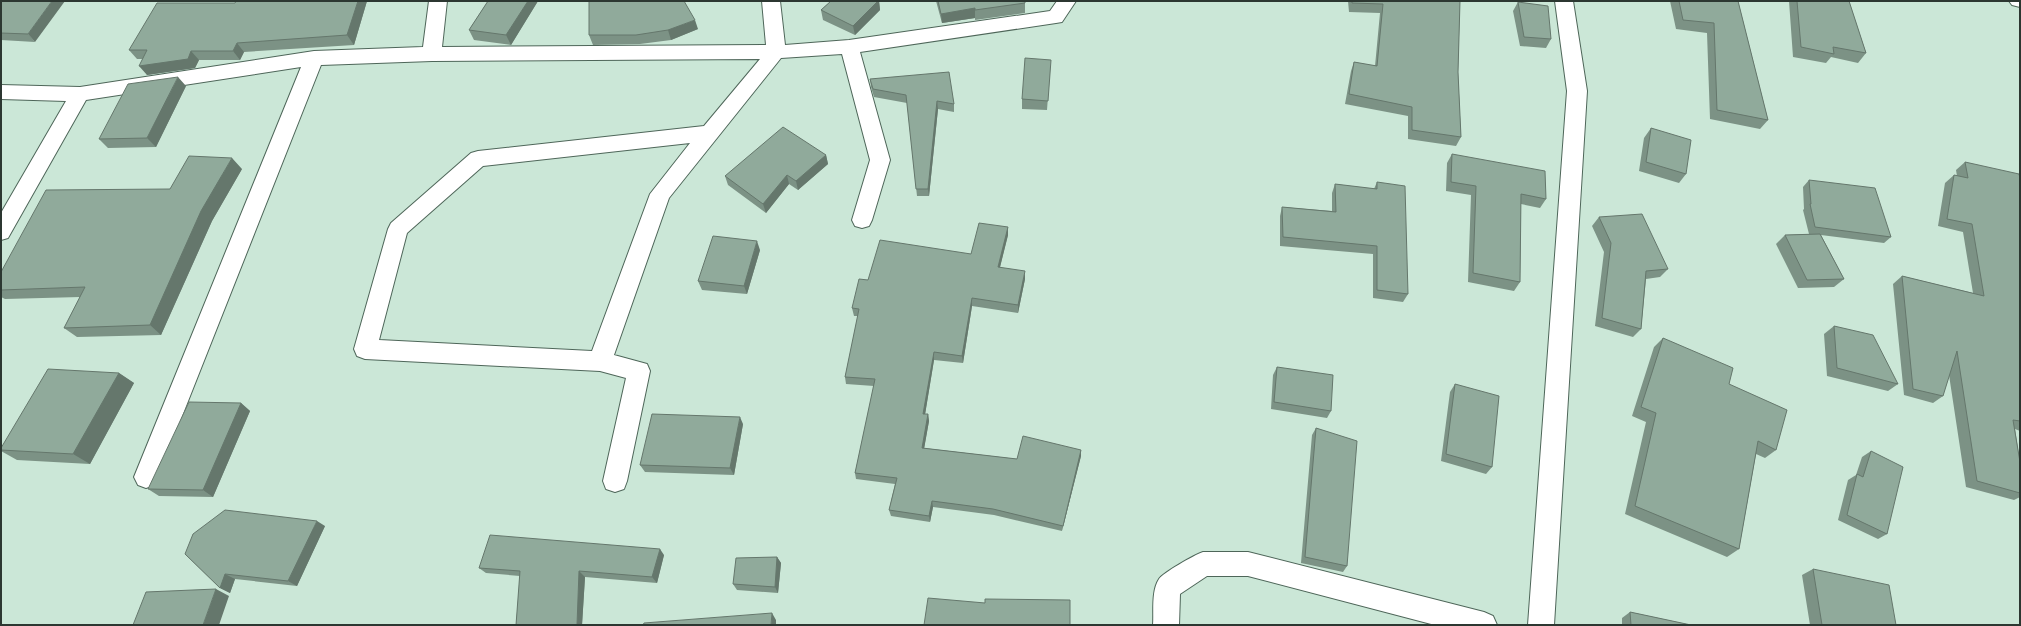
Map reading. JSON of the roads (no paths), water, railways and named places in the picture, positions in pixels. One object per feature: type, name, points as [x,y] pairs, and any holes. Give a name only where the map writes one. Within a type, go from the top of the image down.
[{"type":"street","points":[[432,54],[438,1]]},
{"type":"street","points":[[600,361],[660,194],[776,52],[771,1]]},
{"type":"street","points":[[1,92],[80,94],[314,58],[432,54],[776,52],[849,47],[1056,17],[1067,1]]},
{"type":"street","points":[[1541,625],[1577,91],[1564,1]]},
{"type":"street","points":[[849,47],[880,160],[862,220]]},
{"type":"street","points":[[146,477],[314,58]]},
{"type":"street","points":[[1,232],[80,94]]},
{"type":"street","points":[[615,481],[639,371],[600,361],[365,349],[398,229],[478,159],[710,133]]},
{"type":"street","points":[[1166,625],[1168,587],[1203,564],[1248,564],[1484,625]]}]
